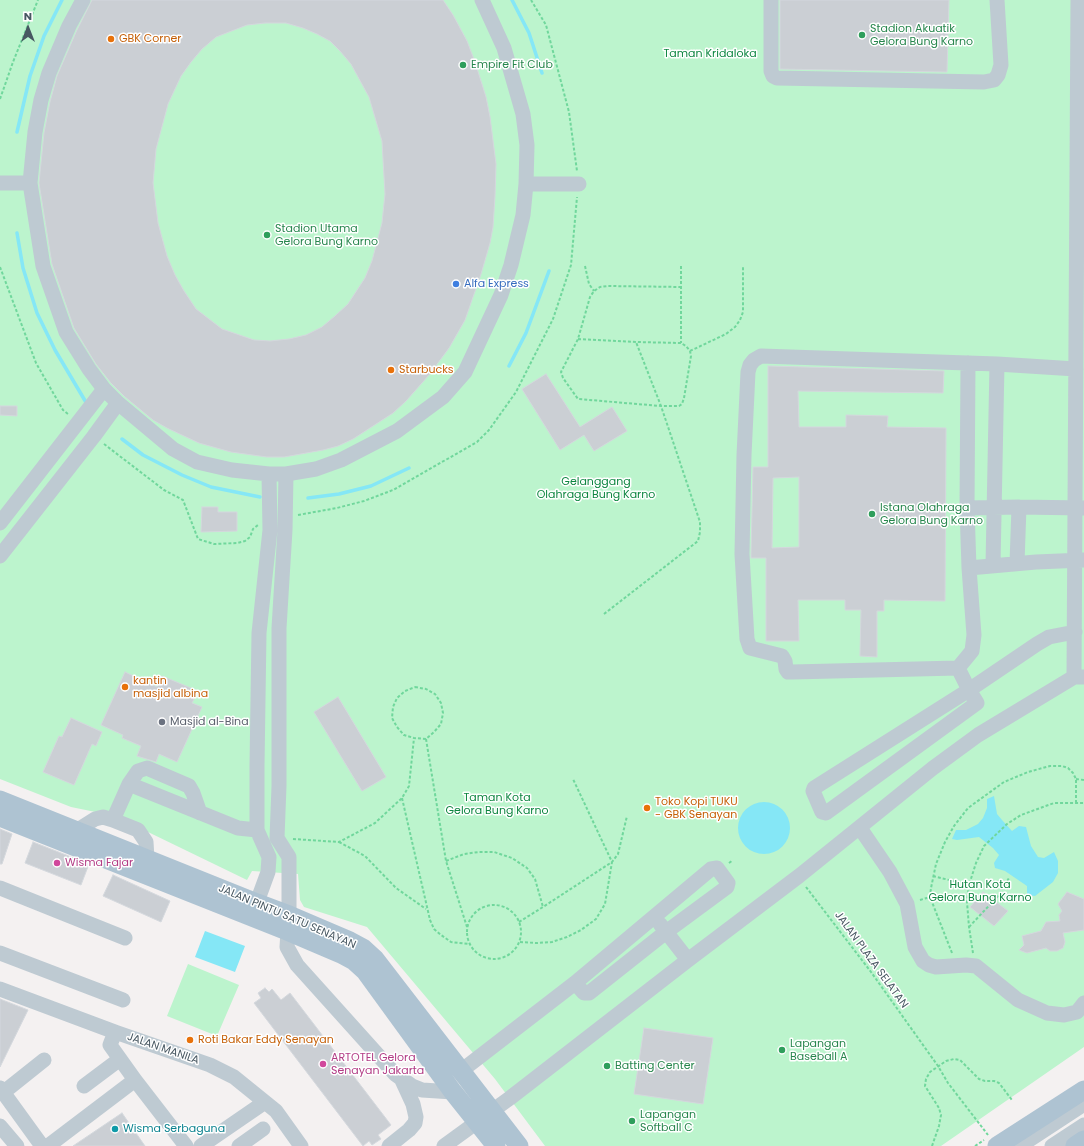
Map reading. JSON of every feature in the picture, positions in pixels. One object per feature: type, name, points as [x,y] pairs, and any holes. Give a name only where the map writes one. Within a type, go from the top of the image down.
[{"type":"main road","name":"JALAN PINTU SATU SENAYAN","points":[[0,800],[147,859],[254,910]]},
{"type":"main road","name":"JALAN PINTU SATU SENAYAN","points":[[0,817],[288,923],[350,941],[362,948],[375,959],[519,1146]]},
{"type":"main road","name":"JALAN PINTU SATU SENAYAN","points":[[288,923],[354,961],[365,971],[453,1092],[496,1146]]},
{"type":"main road","points":[[993,1141],[1084,1090]]},
{"type":"main road","points":[[1075,1146],[1084,1140]]},
{"type":"street","points":[[83,0],[61,44],[49,73],[41,100],[35,132],[30,183],[43,266],[66,332],[89,369],[104,388],[118,403],[173,449],[197,462],[232,470],[269,474],[286,474],[316,469],[341,460],[397,431],[443,397],[465,372],[501,295],[511,265],[523,215],[526,184],[527,145],[523,114],[504,48],[482,0]]},
{"type":"street","points":[[771,0],[772,71],[773,76],[777,78],[984,82],[994,80],[998,75],[1001,66],[998,0]]},
{"type":"street","points":[[444,1146],[510,1098],[799,876],[933,768],[978,735],[1079,677],[1075,632],[1080,560],[1076,369],[1078,0]]},
{"type":"street","points":[[0,183],[30,183]]},
{"type":"street","points":[[526,184],[579,184]]},
{"type":"street","points":[[968,363],[967,508],[969,568],[974,635],[972,651],[958,668],[788,672],[782,656],[750,648],[747,639],[745,580],[742,554],[744,455],[748,372],[750,365],[754,360],[761,356],[998,364],[1076,369]]},
{"type":"street","points":[[993,565],[998,364]]},
{"type":"street","points":[[0,523],[104,388]]},
{"type":"street","points":[[0,556],[118,403]]},
{"type":"street","points":[[75,427],[90,441]]},
{"type":"street","points":[[254,910],[268,872],[269,857],[257,830],[259,633],[270,526],[269,474]]},
{"type":"street","points":[[286,474],[285,524],[279,628],[279,786],[277,838],[289,857],[287,947],[298,965],[395,1074],[412,1086],[422,1090],[453,1092]]},
{"type":"street","points":[[1017,563],[1019,507]]},
{"type":"street","points":[[967,508],[1080,508]]},
{"type":"street","points":[[270,526],[285,524]]},
{"type":"street","points":[[969,568],[1017,563],[1080,560]]},
{"type":"street","points":[[259,633],[279,628]]},
{"type":"street","points":[[958,668],[969,690],[977,703],[826,812],[822,812],[813,791],[814,788],[969,690],[1036,644],[1049,638],[1075,632]]},
{"type":"street","points":[[113,820],[129,784],[138,771],[147,768],[189,786],[200,813]]},
{"type":"street","points":[[129,784],[238,828],[257,830]]},
{"type":"street","points":[[76,830],[95,819],[103,817],[138,830],[146,842],[147,859]]},
{"type":"street","points":[[860,828],[890,872],[907,904],[915,947],[923,961],[936,967],[956,965],[976,966],[1018,1000],[1047,1013],[1064,1015],[1077,1012],[1084,1003]]},
{"type":"street","points":[[461,1071],[575,983],[711,869],[716,868],[728,883],[728,886],[589,992],[584,992],[575,983]]},
{"type":"street","points":[[0,888],[125,938]]},
{"type":"street","points":[[654,918],[688,960]]},
{"type":"street","points":[[0,953],[123,1000]]},
{"type":"street","name":"JALAN MANILA","points":[[0,989],[115,1032],[210,1065],[234,1077],[276,1112],[301,1146]]},
{"type":"street","points":[[115,1032],[110,1045],[186,1146]]},
{"type":"street","points":[[84,1086],[120,1059]]},
{"type":"street","points":[[42,1146],[2,1090],[44,1060]]},
{"type":"street","points":[[390,1146],[409,1130],[415,1123],[416,1117],[413,1104],[400,1077]]},
{"type":"street","points":[[48,1146],[135,1080]]},
{"type":"street","points":[[202,1146],[265,1102]]},
{"type":"street","points":[[1020,1146],[1080,1106]]},
{"type":"street","points":[[1052,1146],[1084,1125]]},
{"type":"street","points":[[0,1126],[18,1146]]},
{"type":"street","points":[[239,1146],[263,1129]]},
{"type":"path","points":[[0,99],[38,0]]},
{"type":"path","points":[[285,524],[364,501],[393,490],[477,442],[489,430],[516,392],[553,319],[571,265],[579,184],[569,112],[546,25],[531,0]]},
{"type":"path","points":[[585,266],[589,284],[594,291]]},
{"type":"path","points":[[681,266],[681,343]]},
{"type":"path","points":[[0,267],[36,363],[63,410],[75,427]]},
{"type":"path","points":[[690,351],[726,334],[738,324],[743,312],[743,267]]},
{"type":"path","points":[[578,339],[681,343],[690,351],[692,356],[682,404],[675,407],[584,400],[576,397],[563,378],[561,372],[578,339],[590,297],[594,291],[600,287],[608,286],[681,287]]},
{"type":"path","points":[[604,614],[698,541],[700,522],[661,406],[636,342]]},
{"type":"path","points":[[90,441],[164,490],[183,500],[198,539],[214,544],[237,543],[245,541],[250,537],[253,529],[258,525],[266,524],[270,526]]},
{"type":"path","points":[[415,688],[426,689],[435,694],[441,703],[443,713],[441,724],[426,739],[404,735],[397,728],[392,718],[393,707],[397,698],[405,690],[415,688]]},
{"type":"path","points":[[339,842],[375,823],[402,798],[409,786],[414,738]]},
{"type":"path","points":[[426,739],[446,861],[467,927],[469,944],[480,955],[490,959],[500,958],[510,954],[515,950],[520,942],[521,933],[519,922],[508,909],[498,906],[488,906],[478,910],[471,918],[467,927]]},
{"type":"path","points":[[956,965],[930,897],[933,876],[939,857],[954,826],[968,808],[1004,782],[1043,768],[1062,766],[1068,768],[1076,779],[1076,802]]},
{"type":"path","points":[[520,942],[536,943],[559,939],[581,930],[596,919],[605,904],[612,862],[573,779]]},
{"type":"path","points":[[1076,779],[1084,780]]},
{"type":"path","points":[[402,798],[427,910],[434,929],[441,936],[451,942],[469,944]]},
{"type":"path","points":[[976,966],[969,927],[967,902],[969,885],[984,846],[1007,824],[1036,808],[1054,803],[1084,803]]},
{"type":"path","points":[[519,922],[612,862],[618,854],[627,816]]},
{"type":"path","points":[[277,838],[339,842],[365,856],[396,888],[427,910]]},
{"type":"path","points":[[446,861],[464,854],[479,852],[494,852],[512,858],[528,868],[535,879],[543,907]]},
{"type":"path","name":"JALAN PLAZA SELATAN","points":[[799,876],[871,972],[938,1066],[948,1083],[993,1141]]},
{"type":"path","points":[[933,876],[969,885]]},
{"type":"path","points":[[969,927],[999,896],[1009,878]]},
{"type":"path","points":[[932,1146],[940,1126],[941,1115],[939,1108],[925,1086],[926,1079],[930,1072],[946,1060],[960,1060],[972,1074],[985,1081],[994,1081],[999,1083],[1012,1100]]},
{"type":"green space","name":"Gelanggang Olahraga Bung Karno","points":[[0,0],[1084,0],[1084,1047],[941,1146],[545,1146],[495,1079],[367,927],[304,907],[300,900],[298,874],[252,871],[247,880],[115,816],[71,807],[0,779]]},
{"type":"green space","points":[[188,964],[239,985],[217,1036],[167,1016]]},
{"type":"water","points":[[994,796],[997,814],[1012,831],[1019,826],[1026,827],[1031,846],[1038,857],[1044,858],[1054,852],[1058,861],[1058,873],[1053,882],[1035,896],[1027,895],[1027,886],[1005,871],[995,868],[994,863],[999,855],[979,837],[957,840],[952,839],[956,830],[966,830],[978,824],[983,818],[987,808],[987,799]]},
{"type":"water","points":[[764,802],[774,804],[782,810],[788,818],[790,828],[788,838],[782,846],[774,852],[764,854],[754,852],[746,846],[740,838],[738,828],[740,818],[746,810],[754,804]]},
{"type":"water","points":[[205,931],[245,946],[235,972],[195,957]]},
{"type":"building","name":"Stadion Utama Gelora Bung Karno","points":[[92,0],[443,0],[467,41],[486,97],[496,164],[493,227],[481,274],[465,320],[449,348],[429,375],[393,413],[353,439],[338,446],[284,457],[267,457],[231,452],[199,443],[167,428],[153,420],[111,383],[96,364],[74,328],[52,264],[39,183],[44,133],[50,102],[57,76]],"holes":[[[286,23],[303,28],[330,41],[351,64],[369,97],[382,141],[385,194],[382,223],[372,261],[365,278],[348,304],[322,327],[306,335],[270,341],[254,340],[222,329],[196,309],[175,275],[167,256],[158,223],[153,183],[156,149],[168,104],[181,76],[202,49],[216,37],[247,25]]]},
{"type":"building","name":"Stadion Akuatik Gelora Bung Karno","points":[[780,0],[949,0],[947,72],[780,69]]},
{"type":"building","name":"Istana Olahraga Gelora Bung Karno","points":[[768,366],[944,371],[943,393],[798,391],[799,427],[846,427],[846,415],[888,416],[887,427],[946,428],[945,601],[884,600],[884,611],[877,611],[877,657],[860,656],[861,610],[845,610],[845,600],[798,600],[799,641],[766,641],[766,558],[751,558],[751,554],[753,467],[768,467]],"holes":[[[799,477],[799,547],[772,548],[773,478]]]},
{"type":"building","points":[[546,374],[580,427],[612,407],[627,431],[594,451],[584,435],[560,450],[522,389]]},
{"type":"building","points":[[0,406],[17,406],[17,416],[0,415]]},
{"type":"building","points":[[202,507],[218,507],[218,512],[237,512],[237,531],[201,532]]},
{"type":"building","name":"Masjid al-Bina","points":[[125,672],[157,687],[162,676],[198,691],[192,703],[202,707],[177,762],[159,754],[156,762],[137,756],[141,746],[122,738],[123,735],[101,725]]},
{"type":"building","points":[[338,697],[386,777],[362,791],[314,712]]},
{"type":"building","points":[[71,718],[102,732],[96,746],[92,744],[74,785],[43,772],[59,736],[62,737]]},
{"type":"building","points":[[0,829],[12,834],[2,864],[0,864]]},
{"type":"building","name":"Wisma Fajar","points":[[33,842],[89,864],[81,885],[25,863]]},
{"type":"building","points":[[113,875],[170,901],[161,922],[103,896]]},
{"type":"building","points":[[983,892],[1008,911],[994,926],[970,907]]},
{"type":"building","points":[[1067,892],[1084,899],[1084,930],[1063,933],[1065,942],[1063,948],[1057,951],[1050,951],[1046,948],[1027,953],[1019,950],[1024,945],[1022,936],[1041,931],[1046,922],[1060,921],[1059,915],[1062,911],[1058,904]]},
{"type":"building","name":"ARTOTEL Gelora Senayan Jakarta","points":[[265,988],[269,992],[272,989],[281,1000],[290,993],[391,1125],[378,1135],[381,1139],[372,1145],[369,1141],[363,1146],[254,1003],[261,998],[258,993]]},
{"type":"building","points":[[0,999],[28,1010],[0,1067]]},
{"type":"building","points":[[644,1028],[713,1038],[703,1104],[634,1094]]},
{"type":"building","name":"Wisma Serbaguna","points":[[122,1113],[145,1146],[73,1146]]},
{"type":"waterway","points":[[17,132],[30,76],[44,36],[62,0]]},
{"type":"waterway","points":[[512,0],[529,33],[542,73]]},
{"type":"waterway","points":[[17,233],[23,268],[37,313],[55,350],[87,404]]},
{"type":"waterway","points":[[509,366],[526,333],[549,271]]},
{"type":"waterway","points":[[122,439],[143,455],[182,475],[211,487],[260,497]]},
{"type":"waterway","points":[[308,498],[339,494],[371,486],[409,468]]},
{"type":"place","name":"Stadion Akuatik Gelora Bung Karno","points":[[862,35]]},
{"type":"place","name":"GBK Corner","points":[[111,39]]},
{"type":"place","name":"Empire Fit Club","points":[[463,65]]},
{"type":"place","name":"Stadion Utama Gelora Bung Karno","points":[[267,235]]},
{"type":"place","name":"Alfa Express","points":[[456,284]]},
{"type":"place","name":"Starbucks","points":[[391,370]]},
{"type":"place","name":"Istana Olahraga Gelora Bung Karno","points":[[872,514]]},
{"type":"place","name":"kantin masjid albina","points":[[125,687]]},
{"type":"place","name":"Masjid al-Bina","points":[[162,722]]},
{"type":"place","name":"Toko Kopi TUKU - GBK Senayan","points":[[647,808]]},
{"type":"place","name":"Wisma Fajar","points":[[57,863]]},
{"type":"place","name":"Roti Bakar Eddy Senayan","points":[[190,1040]]},
{"type":"place","name":"Lapangan Baseball A","points":[[782,1050]]},
{"type":"place","name":"ARTOTEL Gelora Senayan Jakarta","points":[[323,1064]]},
{"type":"place","name":"Batting Center","points":[[607,1066]]},
{"type":"place","name":"Lapangan Softball C","points":[[632,1121]]},
{"type":"place","name":"Wisma Serbaguna","points":[[115,1129]]},
{"type":"park label","name":"Taman Kridaloka","points":[[710,54]]},
{"type":"park label","name":"Taman Kota Gelora Bung Karno","points":[[497,804]]},
{"type":"park label","name":"Hutan Kota Gelora Bung Karno","points":[[980,891]]}]
